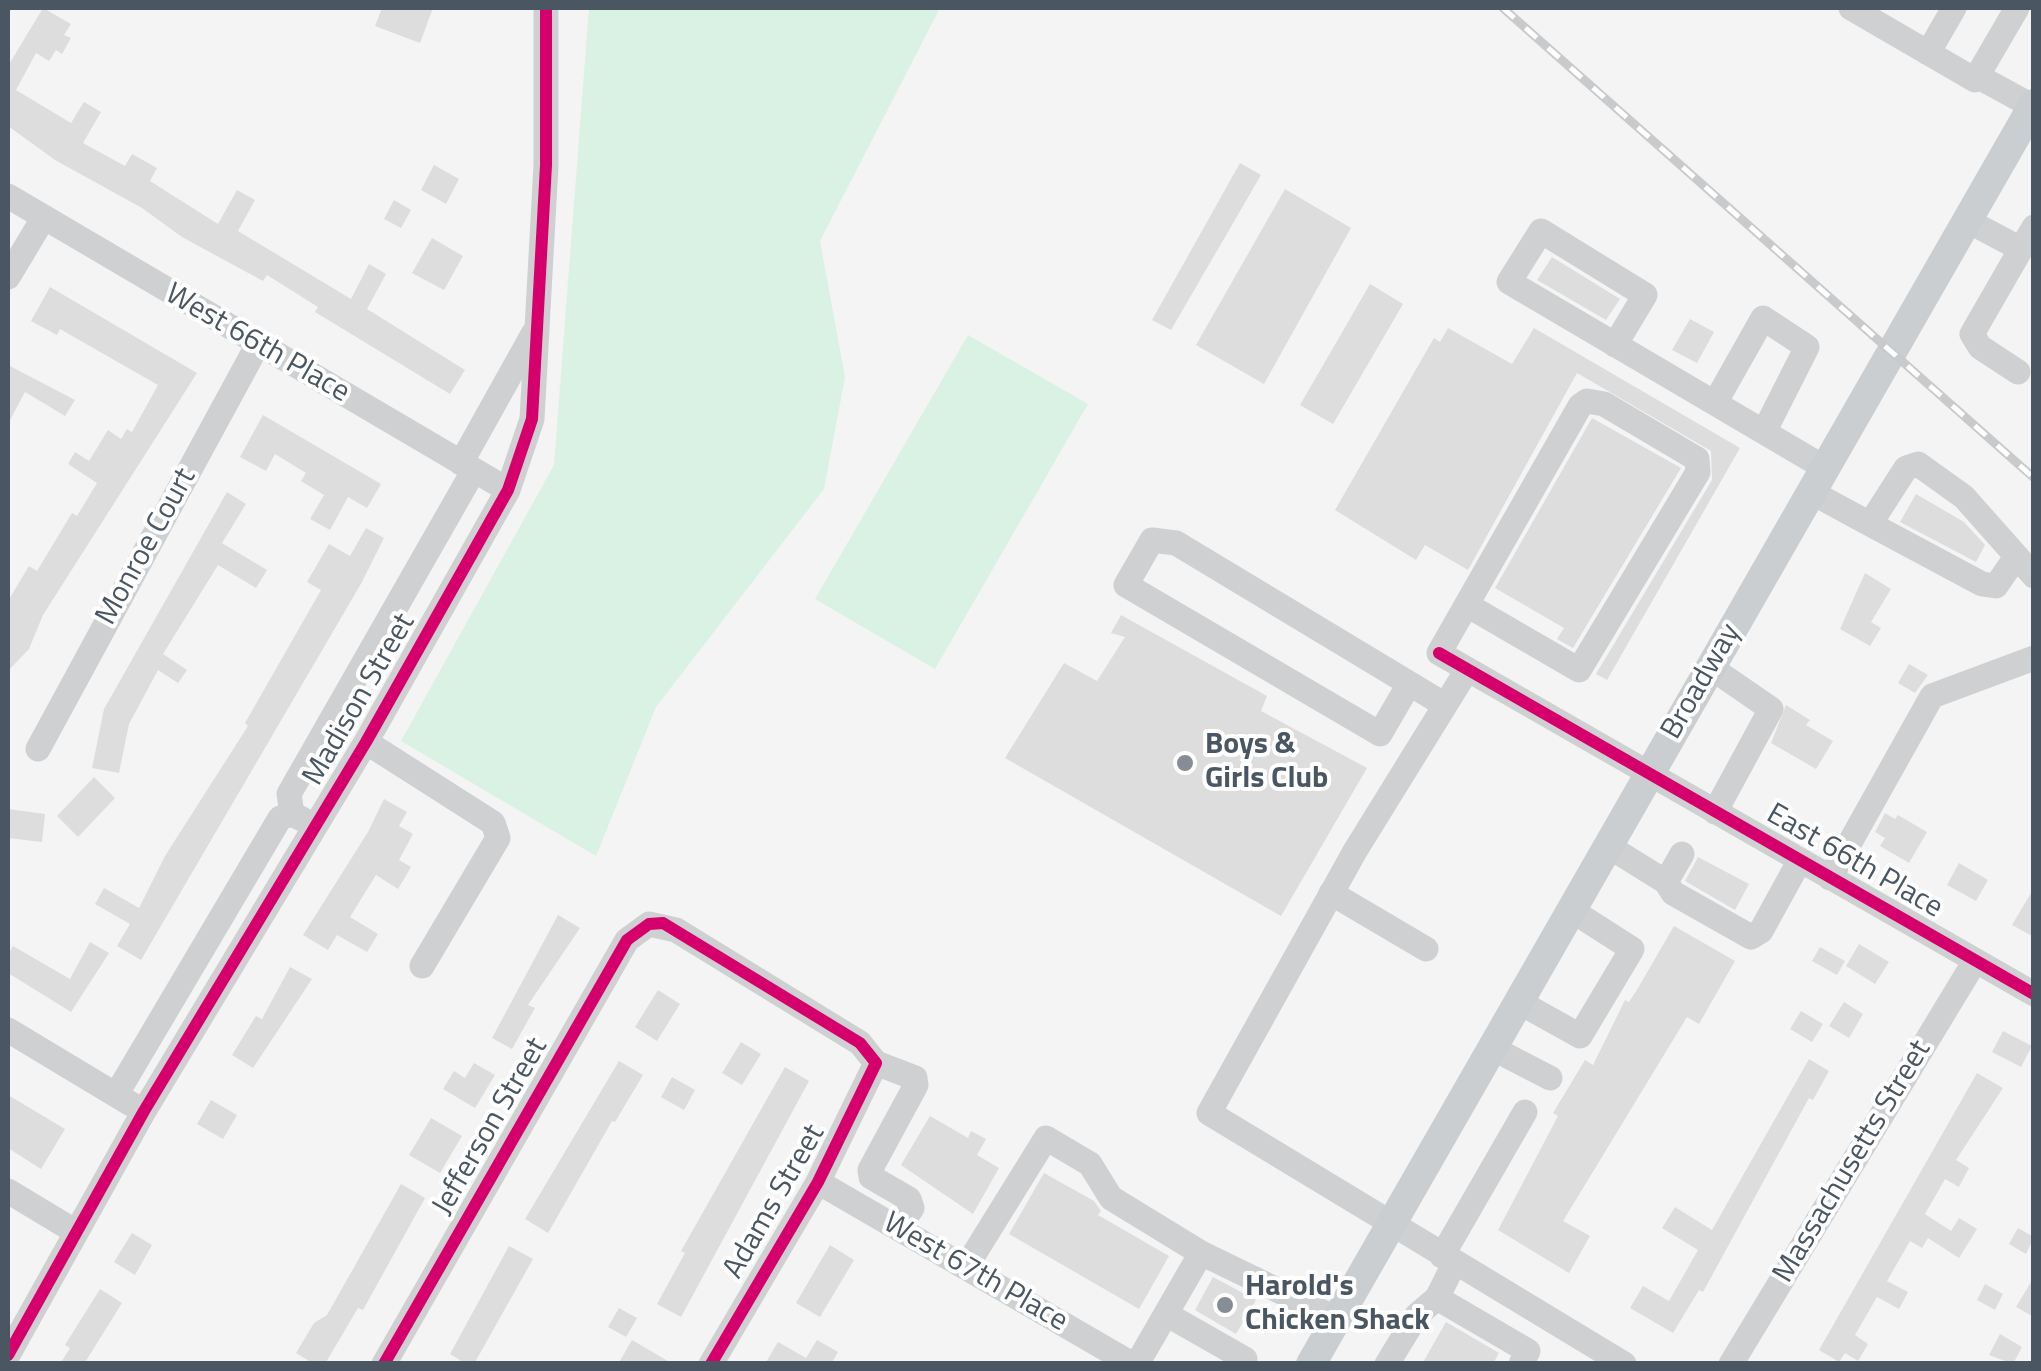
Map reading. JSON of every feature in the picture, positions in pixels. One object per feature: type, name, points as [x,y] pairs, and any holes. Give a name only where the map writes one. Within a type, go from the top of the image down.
[{"type":"main road","name":"Broadway","points":[[1311,1364],[2033,105]]},
{"type":"street","name":"Madison Street","points":[[8,1355],[144,1112],[366,742],[508,490],[532,419],[546,165],[546,8]]},
{"type":"street","points":[[1928,53],[1954,8]]},
{"type":"street","points":[[1864,11],[1975,80],[2017,8]]},
{"type":"street","points":[[1977,76],[2033,105]]},
{"type":"street","name":"West 66th Place","points":[[8,196],[257,346],[508,490]]},
{"type":"street","points":[[8,278],[44,217]]},
{"type":"street","points":[[1968,221],[2027,238],[1972,334],[1980,347],[2018,372]]},
{"type":"street","points":[[1615,344],[1645,296],[1541,231],[1509,282],[1764,432],[1870,524],[1982,584],[1996,586],[2025,567],[1964,497],[1918,464],[1906,468],[1870,524]]},
{"type":"street","points":[[1715,404],[1762,318],[1807,347],[1764,432]]},
{"type":"street","points":[[292,814],[288,794],[468,466],[538,326]]},
{"type":"street","name":"Monroe Court","points":[[38,748],[257,346]]},
{"type":"street","points":[[1586,401],[1604,404],[1697,459],[1698,472],[1579,670],[1466,605],[1586,401]]},
{"type":"street","points":[[1410,684],[1380,734],[1126,585],[1152,540],[1176,543],[1445,705]]},
{"type":"street","name":"East 66th Place","points":[[1466,605],[1439,654],[2034,994]]},
{"type":"street","points":[[1830,878],[1932,696],[2034,658]]},
{"type":"street","points":[[1710,667],[1771,709],[1716,812]]},
{"type":"street","points":[[1467,670],[1331,893],[1208,1113],[1624,1364]]},
{"type":"street","points":[[366,742],[493,823],[498,838],[422,966]]},
{"type":"street","points":[[116,1095],[280,818],[292,814],[316,825]]},
{"type":"street","points":[[1608,846],[1666,882],[1673,894],[1750,937],[1760,931],[1800,860]]},
{"type":"street","points":[[1666,882],[1682,854]]},
{"type":"street","points":[[1331,893],[1426,948]]},
{"type":"street","points":[[1518,1002],[1580,1036],[1632,950],[1571,910]]},
{"type":"street","name":"Jefferson Street","points":[[384,1364],[628,940],[648,924],[676,930],[860,1042],[876,1062]]},
{"type":"street","name":"Massachusetts Street","points":[[1731,1364],[1975,961]]},
{"type":"street","points":[[8,1030],[144,1112]]},
{"type":"street","points":[[1492,1048],[1550,1078]]},
{"type":"street","points":[[876,1062],[915,1078],[916,1085],[870,1170],[871,1177],[909,1198],[912,1208],[898,1228]]},
{"type":"street","name":"Adams Street","points":[[711,1364],[818,1182],[876,1062]]},
{"type":"street","points":[[1387,1364],[1416,1315],[1437,1298],[1448,1260],[1525,1112]]},
{"type":"street","points":[[966,1267],[1046,1138],[1090,1164],[1110,1198],[1201,1253],[1337,1319]]},
{"type":"street","name":"West 67th Place","points":[[818,1182],[1134,1364]]},
{"type":"street","points":[[8,1192],[76,1232]]},
{"type":"street","points":[[1134,1364],[1201,1253]]},
{"type":"street","points":[[1437,1298],[1525,1357],[1548,1319]]},
{"type":"street","points":[[1166,1314],[1244,1358],[1242,1364]]},
{"type":"green space","points":[[589,8],[940,8],[820,241],[845,377],[824,489],[656,707],[596,856],[401,741],[554,465]]},
{"type":"green space","points":[[968,335],[1088,404],[935,669],[815,599]]},
{"type":"building","points":[[43,8],[71,24],[64,35],[71,38],[62,54],[56,50],[49,61],[36,53],[16,90],[71,123],[84,102],[101,112],[83,143],[125,166],[132,154],[157,168],[150,181],[218,224],[237,190],[255,200],[238,231],[351,299],[369,264],[386,274],[367,309],[465,370],[450,394],[315,312],[318,307],[267,275],[263,281],[182,237],[142,208],[55,160],[8,126],[8,66]]},
{"type":"building","points":[[382,8],[433,8],[420,43],[375,26]]},
{"type":"building","points":[[1240,163],[1261,175],[1171,330],[1152,320]]},
{"type":"building","points":[[434,165],[459,179],[446,204],[421,190]]},
{"type":"building","points":[[1285,189],[1351,228],[1264,384],[1196,345]]},
{"type":"building","points":[[394,200],[411,210],[401,228],[384,219]]},
{"type":"building","points":[[432,238],[463,256],[444,290],[412,273]]},
{"type":"building","points":[[1552,257],[1620,299],[1606,320],[1537,280]]},
{"type":"building","points":[[1370,284],[1403,304],[1333,424],[1300,405]]},
{"type":"building","points":[[50,287],[197,373],[43,615],[29,649],[8,671],[8,601],[29,566],[37,571],[72,513],[77,516],[97,483],[68,464],[75,452],[89,461],[108,430],[121,439],[127,429],[132,432],[158,385],[60,329],[57,335],[31,321]]},
{"type":"building","points":[[1690,319],[1714,332],[1697,363],[1672,350]]},
{"type":"building","points":[[1448,328],[1512,364],[1534,328],[1740,448],[1607,680],[1596,674],[1712,480],[1711,451],[1577,373],[1468,570],[1425,545],[1416,560],[1335,510],[1434,338],[1440,342]]},
{"type":"building","points":[[8,365],[75,400],[65,416],[25,392],[8,424]]},
{"type":"building","points":[[263,415],[381,484],[367,508],[348,497],[330,530],[310,519],[324,495],[301,481],[306,473],[275,454],[266,471],[240,457]]},
{"type":"building","points":[[1592,418],[1681,468],[1573,648],[1557,639],[1564,628],[1495,588]]},
{"type":"building","points":[[227,492],[246,504],[222,543],[267,570],[256,588],[218,565],[163,654],[187,670],[178,683],[158,670],[129,724],[119,773],[92,768],[104,709]]},
{"type":"building","points":[[1916,494],[1964,522],[1985,545],[1976,562],[1900,522]]},
{"type":"building","points":[[366,528],[384,538],[362,582],[141,960],[117,946],[130,924],[95,904],[104,888],[139,908],[165,856],[248,726],[245,723],[321,590],[307,582],[329,544],[350,556]]},
{"type":"building","points":[[1865,573],[1891,589],[1871,622],[1881,628],[1870,646],[1840,629]]},
{"type":"building","name":"Boys & Girls Club","points":[[1121,615],[1267,696],[1261,711],[1367,768],[1281,916],[1005,758],[1064,663],[1097,681],[1125,637],[1111,633]]},
{"type":"building","points":[[1909,664],[1928,675],[1915,693],[1898,683]]},
{"type":"building","points":[[1786,705],[1810,720],[1806,725],[1833,741],[1816,769],[1771,743]]},
{"type":"building","points":[[94,777],[115,798],[78,837],[57,816]]},
{"type":"building","points":[[384,799],[407,812],[399,826],[413,834],[399,860],[411,867],[398,889],[376,875],[350,917],[378,934],[367,952],[337,935],[328,950],[303,935],[368,832]]},
{"type":"building","points":[[8,809],[45,814],[42,842],[8,838]]},
{"type":"building","points":[[1885,813],[1895,819],[1898,815],[1927,832],[1909,863],[1880,846],[1885,838],[1875,832]]},
{"type":"building","points":[[1698,857],[1749,884],[1735,910],[1685,881]]},
{"type":"building","points":[[1959,863],[1988,880],[1976,901],[1947,885]]},
{"type":"building","points":[[2034,888],[2034,937],[2012,925]]},
{"type":"building","points":[[558,915],[580,928],[528,1005],[535,1008],[512,1049],[492,1038]]},
{"type":"building","points":[[1674,926],[1735,961],[1699,1024],[1687,1017],[1563,1221],[1590,1236],[1569,1273],[1498,1230],[1558,1116],[1553,1113],[1585,1060],[1593,1065],[1625,1000],[1629,1002]]},
{"type":"building","points":[[90,942],[109,953],[71,1012],[8,973],[8,955],[13,946],[70,979]]},
{"type":"building","points":[[1859,944],[1889,962],[1875,984],[1846,966]]},
{"type":"building","points":[[1820,947],[1845,961],[1837,975],[1812,961]]},
{"type":"building","points":[[290,967],[312,979],[253,1068],[232,1055],[256,1016],[262,1019]]},
{"type":"building","points":[[658,990],[680,1004],[657,1041],[635,1027]]},
{"type":"building","points":[[1844,1002],[1863,1014],[1849,1038],[1829,1026]]},
{"type":"building","points":[[1801,1011],[1823,1024],[1812,1042],[1790,1029]]},
{"type":"building","points":[[2003,1031],[2032,1046],[2021,1067],[1992,1052]]},
{"type":"building","points":[[741,1042],[761,1054],[742,1085],[722,1073]]},
{"type":"building","points":[[1809,1059],[1829,1071],[1813,1100],[1809,1098],[1703,1292],[1699,1290],[1673,1333],[1630,1308],[1643,1286],[1669,1301],[1698,1250],[1662,1228],[1675,1207],[1712,1230]]},
{"type":"building","points":[[619,1061],[643,1075],[548,1233],[525,1219]]},
{"type":"building","points":[[474,1063],[495,1075],[475,1108],[443,1089],[454,1071],[465,1078]]},
{"type":"building","points":[[785,1067],[809,1081],[681,1317],[657,1304],[685,1253],[681,1251]]},
{"type":"building","points":[[1977,1073],[2003,1088],[1956,1160],[1969,1168],[1959,1187],[1945,1179],[1925,1214],[1951,1231],[1959,1218],[1977,1229],[1959,1258],[1928,1238],[1922,1248],[1910,1241],[1887,1281],[1908,1292],[1899,1309],[1877,1297],[1855,1335],[1868,1344],[1858,1361],[1845,1353],[1839,1362],[1819,1350]]},
{"type":"building","points":[[672,1077],[695,1090],[684,1110],[661,1097]]},
{"type":"building","points":[[8,1095],[65,1129],[41,1169],[8,1148]]},
{"type":"building","points":[[211,1100],[237,1115],[223,1139],[197,1124]]},
{"type":"building","points":[[930,1116],[968,1138],[971,1131],[986,1139],[977,1155],[999,1168],[973,1214],[901,1165]]},
{"type":"building","points":[[431,1118],[462,1136],[440,1173],[409,1155]]},
{"type":"building","points":[[1044,1173],[1094,1201],[1101,1211],[1098,1215],[1169,1256],[1139,1309],[1009,1234]]},
{"type":"building","points":[[401,1184],[425,1198],[363,1310],[358,1308],[325,1364],[314,1364],[296,1353],[314,1323],[327,1315]]},
{"type":"building","points":[[2018,1228],[2034,1237],[2026,1254],[2009,1244]]},
{"type":"building","points":[[132,1233],[152,1245],[135,1275],[114,1262]]},
{"type":"building","points":[[830,1245],[854,1260],[820,1317],[796,1303]]},
{"type":"building","points":[[509,1246],[533,1259],[474,1364],[466,1364],[450,1354]]},
{"type":"building","name":"Harold's Chicken Shack","points":[[1213,1277],[1256,1300],[1236,1334],[1195,1310]]},
{"type":"building","points":[[2034,1277],[2034,1317],[2016,1307]]},
{"type":"building","points":[[1985,1284],[2003,1294],[1995,1310],[1977,1300]]},
{"type":"building","points":[[100,1289],[122,1303],[84,1364],[60,1364],[70,1348],[65,1345]]},
{"type":"building","points":[[619,1308],[637,1318],[626,1337],[608,1327]]},
{"type":"building","points":[[1446,1322],[1499,1353],[1493,1364],[1422,1364]]},
{"type":"building","points":[[2000,1334],[2022,1347],[2013,1364],[1989,1355]]},
{"type":"building","points":[[632,1340],[673,1364],[618,1364]]},
{"type":"building","points":[[817,1340],[838,1352],[831,1364],[765,1364],[778,1342],[806,1358]]},
{"type":"railway","points":[[1503,8],[2034,478]]},
{"type":"cycle path","points":[[8,1355],[144,1111],[366,742],[508,490],[532,419],[546,165],[546,8]]},
{"type":"cycle path","points":[[1439,653],[2034,994]]},
{"type":"cycle path","points":[[384,1364],[627,940],[649,924],[663,923],[860,1043],[876,1063],[818,1182],[711,1364]]},
{"type":"place","name":"Boys & Girls Club","points":[[1185,763]]},
{"type":"place","name":"Harold's Chicken Shack","points":[[1225,1305]]}]
